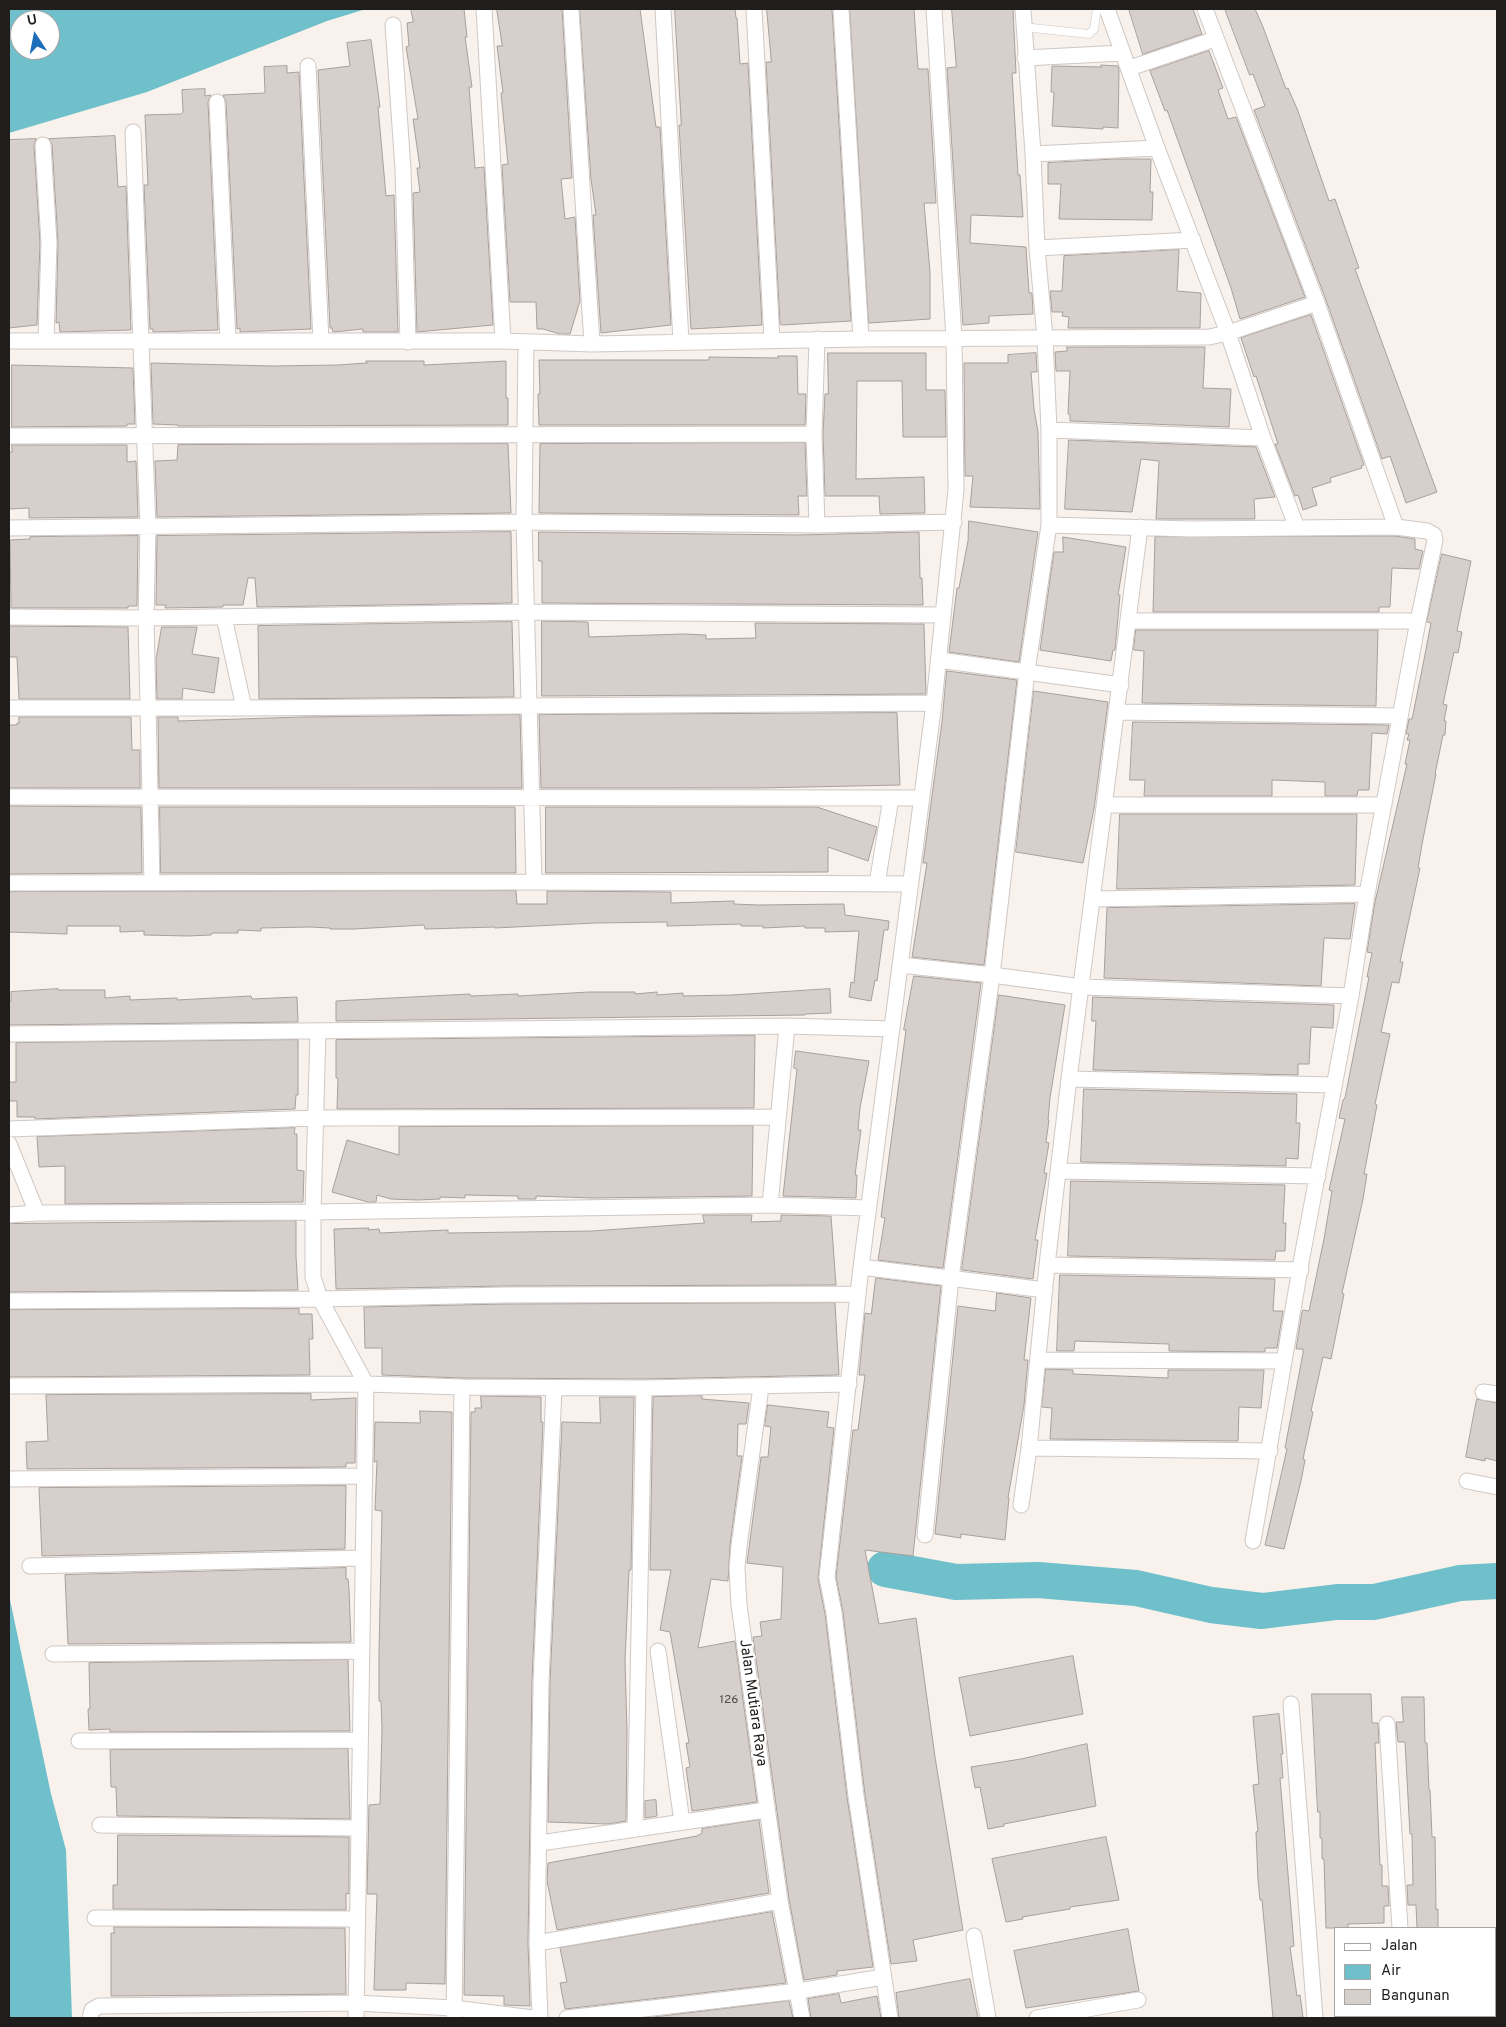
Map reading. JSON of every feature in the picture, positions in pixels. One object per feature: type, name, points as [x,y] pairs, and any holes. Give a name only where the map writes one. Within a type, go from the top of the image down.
[{"type":"street","points":[[484,9],[503,341]]},
{"type":"street","points":[[571,9],[592,344]]},
{"type":"street","points":[[663,9],[680,342]]},
{"type":"street","points":[[754,9],[772,340]]},
{"type":"street","points":[[841,9],[861,339]]},
{"type":"street","points":[[890,2018],[856,1796],[834,1613],[827,1577],[868,1208],[934,703],[942,615],[954,522],[956,464],[954,339],[934,9]]},
{"type":"street","points":[[925,1535],[951,1278],[992,974],[1027,672],[1049,525],[1049,430],[1045,338],[1037,248],[1033,154],[1023,9]]},
{"type":"street","points":[[1107,9],[1130,68],[1157,148],[1228,333],[1297,528]]},
{"type":"street","points":[[1205,9],[1317,303],[1396,527]]},
{"type":"street","points":[[394,25],[403,169],[408,342]]},
{"type":"street","points":[[1130,68],[1215,39]]},
{"type":"street","points":[[1025,58],[1123,53]]},
{"type":"street","points":[[308,66],[321,341]]},
{"type":"street","points":[[217,102],[228,341]]},
{"type":"street","points":[[132,132],[148,528],[146,618],[152,883]]},
{"type":"street","points":[[43,145],[49,243],[46,340]]},
{"type":"street","points":[[1033,154],[1157,148]]},
{"type":"street","points":[[1037,248],[1193,240]]},
{"type":"street","points":[[9,341],[503,341],[592,344],[772,340],[1209,337],[1228,333],[1317,303]]},
{"type":"street","points":[[817,340],[814,434],[817,525]]},
{"type":"street","points":[[526,342],[524,522],[534,882]]},
{"type":"street","points":[[1049,430],[1264,438]]},
{"type":"street","points":[[9,436],[145,434],[814,434]]},
{"type":"street","points":[[9,528],[148,528],[524,522],[817,525],[954,522]]},
{"type":"street","points":[[1049,525],[1192,529],[1396,527],[1427,531],[1434,536],[1435,540],[1367,894],[1351,996],[1284,1361],[1254,1542]]},
{"type":"street","points":[[1021,1506],[1039,1360],[1047,1265],[1069,1080],[1094,899],[1140,528]]},
{"type":"street","points":[[9,617],[146,618],[526,612],[942,615]]},
{"type":"street","points":[[224,617],[244,708]]},
{"type":"street","points":[[1128,621],[1418,621]]},
{"type":"street","points":[[939,660],[1121,685]]},
{"type":"street","points":[[9,708],[934,703]]},
{"type":"street","points":[[1117,712],[1400,716]]},
{"type":"street","points":[[9,797],[922,798]]},
{"type":"street","points":[[877,884],[891,798]]},
{"type":"street","points":[[1105,805],[1384,805]]},
{"type":"street","points":[[9,883],[534,882],[910,884]]},
{"type":"street","points":[[1094,899],[1367,894]]},
{"type":"street","points":[[900,965],[992,974],[1082,987],[1351,996]]},
{"type":"street","points":[[9,1034],[787,1026],[892,1030]]},
{"type":"street","points":[[770,1205],[787,1026]]},
{"type":"street","points":[[318,1031],[313,1277],[320,1299],[366,1384],[356,2018]]},
{"type":"street","points":[[1069,1080],[1334,1085]]},
{"type":"street","points":[[9,1129],[316,1118],[777,1117]]},
{"type":"street","points":[[9,1144],[37,1213]]},
{"type":"street","points":[[1059,1171],[1318,1176]]},
{"type":"street","points":[[9,1215],[37,1213],[313,1212],[770,1205],[868,1208]]},
{"type":"street","points":[[1047,1265],[1301,1270]]},
{"type":"street","points":[[861,1267],[1045,1290]]},
{"type":"street","points":[[9,1302],[514,1295],[858,1294]]},
{"type":"street","points":[[1039,1360],[1284,1361]]},
{"type":"street","points":[[9,1386],[366,1384],[462,1387],[644,1388],[849,1384]]},
{"type":"street","points":[[454,2013],[462,1387]]},
{"type":"street","name":"Jalan Mutiara Raya","points":[[761,1387],[737,1568],[739,1605],[766,1810],[780,1901],[802,2018]]},
{"type":"street","points":[[540,2018],[538,1943],[541,1682],[554,1388]]},
{"type":"street","points":[[635,1828],[644,1388]]},
{"type":"street","points":[[1029,1448],[1270,1451]]},
{"type":"street","points":[[9,1478],[365,1476]]},
{"type":"street","points":[[1467,1481],[1497,1487]]},
{"type":"street","points":[[30,1566],[363,1558]]},
{"type":"street","points":[[53,1654],[362,1651]]},
{"type":"street","points":[[658,1651],[682,1822]]},
{"type":"street","points":[[1292,1704],[1315,2018]]},
{"type":"street","points":[[1387,1724],[1400,1927]]},
{"type":"street","points":[[80,1741],[359,1740]]},
{"type":"street","points":[[540,1843],[766,1810]]},
{"type":"street","points":[[100,1825],[358,1828]]},
{"type":"street","points":[[538,1943],[780,1901]]},
{"type":"street","points":[[96,1918],[357,1919]]},
{"type":"street","points":[[974,1936],[988,2018]]},
{"type":"street","points":[[567,2018],[798,1991],[883,1977]]},
{"type":"street","points":[[1037,2018],[1138,2000]]},
{"type":"street","points":[[90,2018],[92,2010],[99,2006],[184,2012],[267,2011],[356,2003],[454,2013],[533,2018]]},
{"type":"lane","points":[[1024,27],[1089,34],[1094,29],[1097,9]]},
{"type":"water","points":[[9,9],[366,9],[327,21],[147,92],[9,133]]},
{"type":"water","points":[[9,1595],[51,1794],[66,1850],[72,2018],[9,2018]]},
{"type":"building","points":[[411,9],[464,9],[467,37],[465,37],[472,87],[469,87],[475,168],[484,167],[493,325],[417,332],[413,193],[420,192],[417,168],[420,168],[413,119],[418,119],[406,47],[409,46],[407,23],[413,22]]},
{"type":"building","points":[[497,9],[562,9],[572,178],[561,179],[565,219],[575,217],[580,301],[570,334],[537,329],[536,302],[510,302],[502,165],[508,164],[501,93],[503,93],[497,46],[502,46]]},
{"type":"building","points":[[580,9],[640,9],[656,127],[660,127],[671,325],[601,333],[593,215],[596,215],[591,179]]},
{"type":"building","points":[[675,9],[735,9],[740,64],[748,63],[762,325],[691,329],[679,125],[681,125]]},
{"type":"building","points":[[767,9],[832,9],[851,321],[780,324],[766,62],[771,62]]},
{"type":"building","points":[[850,9],[914,9],[918,69],[928,69],[936,203],[924,203],[930,272],[930,319],[869,323]]},
{"type":"building","points":[[952,9],[1013,9],[1016,73],[1012,73],[1018,175],[1020,175],[1023,217],[971,215],[970,243],[1026,247],[1029,293],[1032,293],[1033,314],[989,316],[989,323],[963,325],[947,68],[956,67]]},
{"type":"building","points":[[1129,9],[1193,9],[1202,34],[1143,54]]},
{"type":"building","points":[[1225,9],[1255,9],[1263,27],[1286,89],[1288,88],[1298,111],[1329,201],[1335,199],[1359,268],[1355,269],[1437,492],[1406,503],[1390,456],[1382,459],[1326,300],[1254,110],[1265,106],[1253,74],[1250,75]]},
{"type":"building","points":[[371,40],[380,107],[378,107],[386,196],[394,195],[398,332],[363,332],[363,329],[333,332],[332,328],[330,328],[318,70],[350,66],[347,43]]},
{"type":"building","points":[[1209,51],[1223,88],[1218,90],[1228,119],[1236,117],[1305,297],[1240,319],[1231,288],[1167,110],[1165,111],[1150,71]]},
{"type":"building","points":[[1101,65],[1118,66],[1118,128],[1052,126],[1054,92],[1051,92],[1052,66],[1101,67]]},
{"type":"building","points":[[287,66],[287,73],[299,72],[311,329],[240,332],[240,328],[237,329],[226,102],[223,95],[265,93],[264,67]]},
{"type":"building","points":[[205,89],[205,96],[211,95],[208,102],[218,330],[153,332],[153,329],[150,329],[144,185],[148,185],[145,115],[181,114],[183,112],[182,90]]},
{"type":"building","points":[[115,136],[118,187],[126,186],[131,330],[60,332],[59,322],[56,323],[58,242],[52,144],[49,139]]},
{"type":"building","points":[[36,139],[34,146],[40,243],[37,325],[9,328],[9,140]]},
{"type":"building","points":[[1151,159],[1150,192],[1153,192],[1152,220],[1059,219],[1061,184],[1048,184],[1048,163]]},
{"type":"building","points":[[1179,250],[1177,291],[1201,293],[1200,328],[1068,328],[1069,317],[1062,316],[1063,312],[1052,312],[1050,291],[1062,291],[1064,256]]},
{"type":"building","points":[[1311,315],[1364,465],[1361,466],[1362,468],[1330,478],[1331,482],[1312,488],[1317,505],[1303,510],[1298,495],[1295,496],[1275,444],[1278,444],[1256,376],[1254,377],[1241,338]]},
{"type":"building","points":[[1067,347],[1205,347],[1203,388],[1231,389],[1229,427],[1070,421],[1070,414],[1068,414],[1070,371],[1056,371],[1055,352],[1067,351]]},
{"type":"building","points":[[828,353],[926,353],[926,390],[945,390],[946,437],[903,437],[902,381],[857,381],[856,479],[924,477],[925,513],[880,514],[879,496],[825,496],[823,434],[825,394],[828,394]]},
{"type":"building","points":[[1036,353],[1037,372],[1031,372],[1038,432],[1040,509],[970,507],[973,476],[965,476],[964,363],[1008,363],[1008,355]]},
{"type":"building","points":[[778,356],[797,356],[798,394],[806,394],[805,425],[539,425],[539,360],[709,360],[709,357],[778,358]]},
{"type":"building","points":[[366,361],[424,361],[424,365],[506,361],[508,425],[178,426],[153,424],[151,363],[273,366],[338,365],[367,363]]},
{"type":"building","points":[[12,365],[133,368],[135,424],[127,424],[127,426],[12,427]]},
{"type":"building","points":[[1069,440],[1256,447],[1275,497],[1254,499],[1255,519],[1156,519],[1159,461],[1141,459],[1132,512],[1065,509]]},
{"type":"building","points":[[805,443],[807,496],[798,496],[799,515],[539,513],[540,444]]},
{"type":"building","points":[[508,444],[511,513],[157,517],[155,461],[177,460],[178,445]]},
{"type":"building","points":[[12,445],[127,445],[127,462],[136,461],[138,517],[29,518],[29,508],[9,509],[9,452],[12,452]]},
{"type":"building","points":[[969,521],[1038,532],[1019,662],[949,652],[957,588],[959,588],[968,541]]},
{"type":"building","points":[[511,532],[512,603],[257,607],[255,578],[248,578],[243,605],[165,608],[166,605],[156,605],[157,536]]},
{"type":"building","points":[[539,532],[799,535],[919,532],[920,578],[922,578],[923,605],[542,603],[542,561],[539,561]]},
{"type":"building","points":[[138,536],[137,606],[128,606],[128,608],[11,608],[10,540],[30,539],[30,537]]},
{"type":"building","points":[[1395,536],[1415,539],[1415,549],[1423,551],[1419,569],[1392,568],[1390,607],[1379,607],[1379,612],[1153,612],[1155,537]]},
{"type":"building","points":[[1063,537],[1126,547],[1118,595],[1120,595],[1115,650],[1113,650],[1111,661],[1040,650],[1054,552],[1063,552]]},
{"type":"building","points":[[1442,554],[1471,561],[1457,631],[1462,632],[1458,653],[1454,652],[1443,704],[1447,705],[1444,721],[1446,721],[1445,735],[1443,735],[1435,774],[1418,868],[1420,868],[1400,962],[1403,962],[1399,983],[1392,982],[1381,1032],[1390,1034],[1375,1104],[1377,1105],[1364,1174],[1367,1174],[1363,1199],[1342,1293],[1344,1294],[1331,1359],[1323,1357],[1311,1411],[1313,1412],[1303,1459],[1305,1460],[1301,1481],[1284,1549],[1265,1545],[1287,1449],[1285,1448],[1303,1353],[1303,1349],[1296,1349],[1302,1312],[1303,1310],[1309,1311],[1324,1239],[1332,1191],[1329,1190],[1345,1119],[1339,1118],[1345,1098],[1369,977],[1367,977],[1372,953],[1367,952],[1375,902],[1407,764],[1405,764],[1410,740],[1407,740],[1409,734],[1406,734],[1409,719],[1412,719],[1422,670],[1431,623],[1427,622]]},
{"type":"building","points":[[542,621],[588,622],[589,637],[683,634],[706,635],[706,639],[756,638],[755,623],[924,624],[926,694],[542,696]]},
{"type":"building","points":[[512,622],[514,697],[259,699],[258,626]]},
{"type":"building","points":[[9,626],[128,627],[130,699],[19,699],[17,657],[10,657]]},
{"type":"building","points":[[162,627],[197,627],[192,654],[219,658],[214,693],[183,688],[182,699],[157,699],[156,660]]},
{"type":"building","points":[[1136,630],[1378,630],[1376,706],[1142,703],[1144,651],[1134,650]]},
{"type":"building","points":[[947,671],[1017,680],[984,965],[912,957],[927,863],[923,863]]},
{"type":"building","points":[[1034,691],[1108,702],[1094,809],[1083,863],[1016,852]]},
{"type":"building","points":[[897,713],[900,785],[759,788],[541,788],[539,715]]},
{"type":"building","points":[[520,715],[522,788],[159,788],[158,717],[178,717],[178,721],[302,717]]},
{"type":"building","points":[[19,717],[131,717],[132,750],[140,750],[140,788],[9,788],[9,725],[17,725]]},
{"type":"building","points":[[1133,722],[1389,725],[1387,734],[1372,733],[1369,790],[1358,790],[1357,796],[1325,796],[1325,782],[1272,780],[1272,796],[1144,796],[1145,780],[1130,780]]},
{"type":"building","points":[[9,806],[141,807],[142,873],[9,874]]},
{"type":"building","points":[[160,807],[515,807],[516,873],[161,873]]},
{"type":"building","points":[[546,807],[817,807],[877,827],[868,861],[828,847],[828,872],[546,873]]},
{"type":"building","points":[[1120,814],[1357,814],[1355,885],[1117,889]]},
{"type":"building","points":[[516,891],[517,904],[547,904],[547,891],[671,892],[671,903],[734,901],[734,904],[758,905],[844,904],[845,915],[889,921],[888,930],[884,930],[877,981],[875,980],[871,1001],[849,997],[851,982],[854,983],[859,931],[825,932],[825,928],[805,928],[805,926],[763,928],[763,926],[741,926],[741,924],[667,926],[667,922],[425,929],[424,925],[354,929],[310,927],[261,928],[261,931],[238,930],[238,933],[212,933],[211,935],[188,936],[144,935],[144,931],[120,932],[120,926],[67,926],[67,934],[9,932],[9,892]]},
{"type":"building","points":[[1355,904],[1350,939],[1324,938],[1321,986],[1104,978],[1107,908]]},
{"type":"building","points":[[914,976],[981,983],[943,1268],[878,1260],[885,1218],[881,1217],[906,1030],[904,1030]]},
{"type":"building","points":[[58,989],[105,990],[105,998],[130,996],[130,1000],[177,998],[177,1000],[251,996],[252,999],[297,997],[298,1022],[9,1025],[11,992]]},
{"type":"building","points":[[830,989],[831,1013],[805,1015],[336,1021],[336,1001],[470,994],[471,996],[518,994],[518,996],[589,992],[635,992],[635,994],[657,992],[657,995],[683,993],[683,996]]},
{"type":"building","points":[[999,995],[1065,1005],[1050,1098],[1046,1142],[1049,1143],[1044,1173],[1047,1173],[1035,1240],[1038,1240],[1033,1279],[962,1270]]},
{"type":"building","points":[[1093,997],[1334,1005],[1333,1028],[1311,1027],[1309,1064],[1298,1064],[1298,1075],[1093,1070],[1096,1021],[1092,1021]]},
{"type":"building","points":[[755,1036],[754,1108],[337,1109],[336,1040]]},
{"type":"building","points":[[298,1040],[298,1095],[296,1095],[295,1109],[35,1119],[35,1117],[17,1117],[17,1101],[9,1101],[9,1082],[16,1082],[16,1043]]},
{"type":"building","points":[[796,1051],[869,1061],[860,1108],[858,1130],[861,1130],[855,1175],[857,1175],[856,1198],[783,1196],[797,1069],[794,1068]]},
{"type":"building","points":[[1084,1089],[1297,1094],[1296,1123],[1300,1123],[1298,1159],[1286,1158],[1286,1166],[1081,1162]]},
{"type":"building","points":[[753,1126],[752,1196],[593,1198],[536,1196],[536,1199],[518,1199],[518,1196],[465,1195],[465,1198],[440,1197],[440,1199],[417,1200],[391,1199],[377,1195],[376,1202],[368,1202],[332,1192],[347,1140],[399,1155],[399,1127]]},
{"type":"building","points":[[295,1128],[294,1134],[297,1134],[297,1170],[304,1171],[303,1202],[65,1204],[65,1166],[39,1167],[37,1137]]},
{"type":"building","points":[[1071,1181],[1285,1185],[1283,1223],[1286,1223],[1285,1251],[1276,1251],[1275,1260],[1068,1256]]},
{"type":"building","points":[[703,1215],[752,1215],[751,1222],[781,1221],[781,1215],[831,1216],[836,1285],[504,1286],[336,1289],[334,1229],[369,1228],[368,1230],[379,1229],[380,1233],[448,1230],[448,1233],[592,1231],[704,1223]]},
{"type":"building","points":[[296,1221],[298,1290],[9,1292],[9,1224]]},
{"type":"building","points":[[1060,1275],[1275,1279],[1273,1311],[1283,1311],[1277,1348],[1265,1348],[1265,1352],[1169,1351],[1169,1344],[1075,1341],[1074,1351],[1057,1351]]},
{"type":"building","points":[[876,1278],[941,1286],[913,1556],[865,1550],[879,1624],[916,1618],[935,1757],[963,1930],[913,1940],[917,1961],[891,1964],[865,1795],[843,1612],[836,1577],[853,1430],[858,1430],[865,1375],[859,1375],[865,1313],[871,1314]]},
{"type":"building","points":[[997,1293],[1031,1298],[1024,1360],[1028,1360],[1024,1405],[1008,1498],[1005,1540],[961,1534],[961,1538],[935,1534],[958,1306],[995,1311]]},
{"type":"building","points":[[835,1303],[839,1375],[644,1379],[462,1378],[382,1375],[382,1348],[365,1348],[364,1307],[504,1304]]},
{"type":"building","points":[[299,1309],[299,1314],[312,1314],[313,1339],[309,1339],[310,1375],[9,1377],[9,1310]]},
{"type":"building","points":[[1046,1369],[1073,1370],[1073,1374],[1168,1378],[1168,1370],[1264,1370],[1261,1408],[1239,1407],[1238,1441],[1050,1439],[1052,1408],[1042,1407]]},
{"type":"building","points":[[311,1394],[311,1400],[356,1398],[355,1463],[346,1463],[346,1467],[27,1469],[26,1442],[48,1441],[46,1395]]},
{"type":"building","points":[[481,1396],[541,1397],[541,1422],[543,1422],[532,1682],[528,1943],[530,2006],[504,2005],[504,1996],[464,1995],[471,1412],[475,1412],[475,1408],[481,1408]]},
{"type":"building","points":[[702,1396],[702,1399],[749,1403],[746,1424],[738,1424],[737,1456],[742,1456],[730,1545],[728,1581],[711,1579],[698,1648],[735,1641],[757,1802],[692,1811],[686,1768],[690,1767],[686,1743],[689,1743],[670,1632],[660,1630],[671,1570],[650,1570],[653,1397]]},
{"type":"building","points":[[600,1397],[634,1397],[631,1570],[629,1570],[625,1661],[627,1731],[626,1821],[608,1824],[548,1822],[550,1682],[562,1422],[600,1423]]},
{"type":"building","points":[[1477,1399],[1497,1403],[1497,1461],[1485,1458],[1485,1461],[1466,1457]]},
{"type":"building","points":[[768,1405],[829,1412],[827,1427],[834,1428],[818,1579],[825,1614],[847,1797],[873,1967],[837,1971],[837,1975],[804,1980],[789,1899],[753,1637],[762,1636],[760,1622],[781,1619],[783,1567],[747,1563],[761,1457],[768,1457],[771,1427],[765,1426]]},
{"type":"building","points":[[420,1411],[452,1412],[445,1984],[406,1983],[406,1990],[374,1990],[377,1894],[367,1894],[369,1805],[380,1804],[382,1729],[381,1701],[379,1701],[379,1653],[382,1511],[375,1510],[377,1461],[374,1462],[375,1422],[420,1423]]},
{"type":"building","points":[[346,1486],[345,1549],[42,1556],[39,1488]]},
{"type":"building","points":[[346,1568],[346,1579],[348,1579],[349,1589],[351,1642],[68,1644],[65,1575]]},
{"type":"building","points":[[1073,1656],[1083,1714],[970,1736],[959,1678]]},
{"type":"building","points":[[348,1660],[350,1731],[110,1732],[110,1729],[89,1730],[89,1663]]},
{"type":"building","points":[[1312,1694],[1371,1694],[1372,1723],[1378,1723],[1379,1743],[1375,1743],[1380,1865],[1382,1865],[1382,1886],[1388,1886],[1389,1906],[1384,1906],[1384,1923],[1348,1924],[1348,1927],[1326,1928],[1324,1859],[1322,1859],[1322,1838],[1320,1838],[1320,1812],[1318,1812]]},
{"type":"building","points":[[1402,1697],[1424,1697],[1425,1743],[1427,1743],[1432,1837],[1435,1837],[1438,1927],[1417,1927],[1416,1905],[1408,1905],[1407,1885],[1413,1885],[1412,1834],[1410,1834],[1405,1742],[1398,1742],[1396,1722],[1403,1722]]},
{"type":"building","points":[[1279,1714],[1283,1754],[1281,1754],[1283,1778],[1280,1778],[1294,1946],[1290,1947],[1297,1996],[1300,1995],[1303,2017],[1293,2018],[1273,2018],[1262,1900],[1260,1900],[1258,1880],[1256,1832],[1258,1831],[1253,1785],[1259,1784],[1253,1717]]},
{"type":"building","points":[[1087,1744],[1096,1806],[1004,1824],[1004,1826],[988,1829],[980,1787],[975,1788],[971,1767],[1021,1759]]},
{"type":"building","points":[[348,1749],[350,1819],[117,1816],[116,1787],[111,1787],[110,1750]]},
{"type":"building","points":[[656,1800],[657,1816],[645,1818],[645,1801]]},
{"type":"building","points":[[759,1820],[769,1893],[557,1930],[547,1881],[548,1863],[697,1836],[702,1833],[702,1829]]},
{"type":"building","points":[[118,1835],[349,1837],[349,1894],[346,1893],[346,1910],[113,1909],[113,1885],[117,1885]]},
{"type":"building","points":[[1106,1837],[1119,1900],[1070,1907],[1070,1909],[1022,1917],[1023,1919],[1006,1922],[992,1859]]},
{"type":"building","points":[[772,1912],[786,1983],[565,2009],[560,1983],[567,1982],[560,1948]]},
{"type":"building","points":[[114,1927],[345,1928],[346,1994],[111,1996],[111,1933],[114,1933]]},
{"type":"building","points":[[1128,1929],[1139,1991],[1026,2008],[1014,1951]]},
{"type":"building","points":[[970,1979],[978,2018],[899,2018],[896,1993]]},
{"type":"building","points":[[839,1994],[841,2003],[877,1996],[881,2018],[811,2018],[808,1999]]},
{"type":"building","points":[[789,2001],[793,2018],[646,2018]]},
{"type":"waterway","points":[[885,1569],[956,1582],[1038,1580],[1136,1588],[1211,1605],[1262,1611],[1337,1602],[1374,1602],[1460,1583],[1497,1581]]}]
